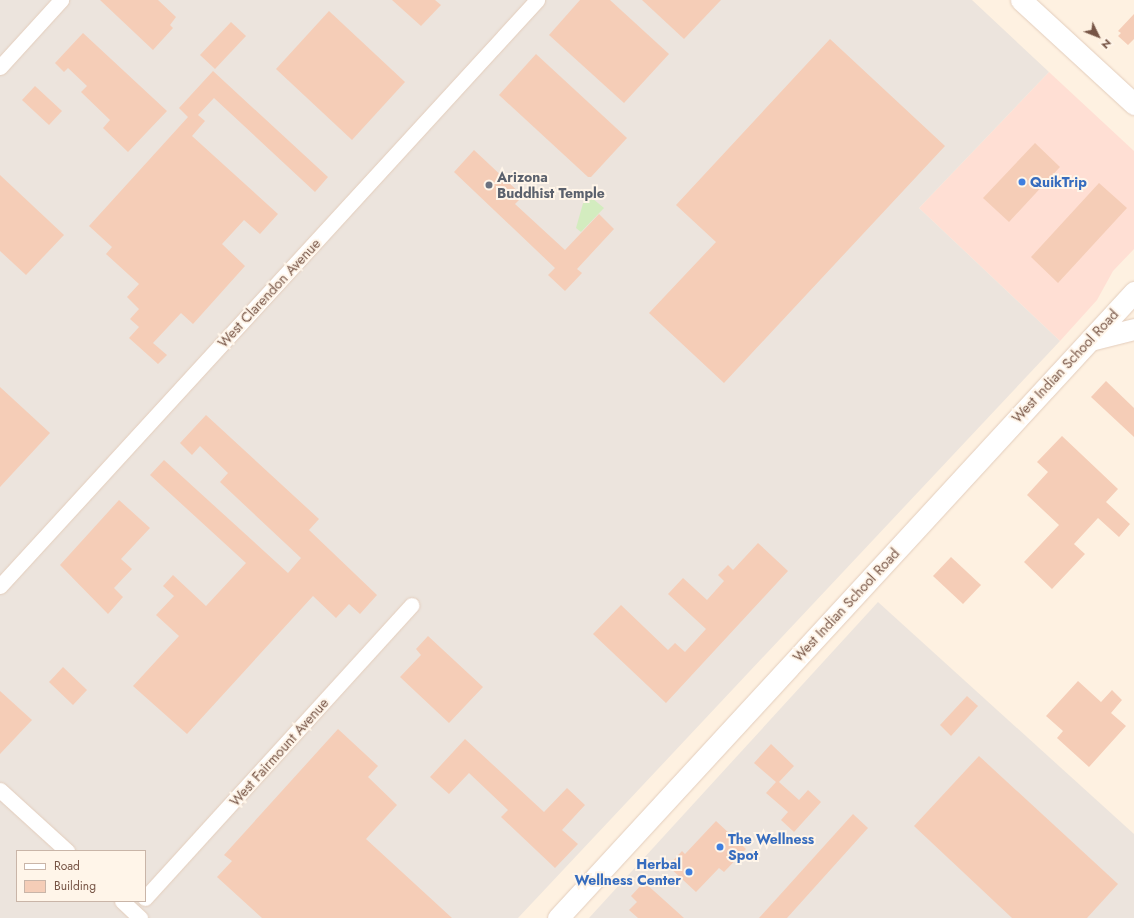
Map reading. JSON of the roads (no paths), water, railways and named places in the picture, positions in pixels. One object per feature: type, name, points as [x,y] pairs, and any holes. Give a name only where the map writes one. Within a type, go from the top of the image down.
[{"type":"main road","points":[[1021,0],[1134,104]]},
{"type":"main road","name":"West Indian School Road","points":[[558,918],[1134,292]]},
{"type":"main road","points":[[1090,340],[1134,329]]},
{"type":"street","points":[[0,67],[61,0]]},
{"type":"street","name":"West Clarendon Avenue","points":[[0,586],[537,0]]},
{"type":"street","name":"West Fairmount Avenue","points":[[146,897],[412,605]]},
{"type":"street","points":[[0,790],[66,850]]},
{"type":"place","name":"QuikTrip","points":[[1022,182]]},
{"type":"place","name":"Arizona Buddhist Temple","points":[[489,185]]},
{"type":"place","name":"The Wellness Spot","points":[[720,847]]},
{"type":"place","name":"Herbal Wellness Center","points":[[689,872]]}]
